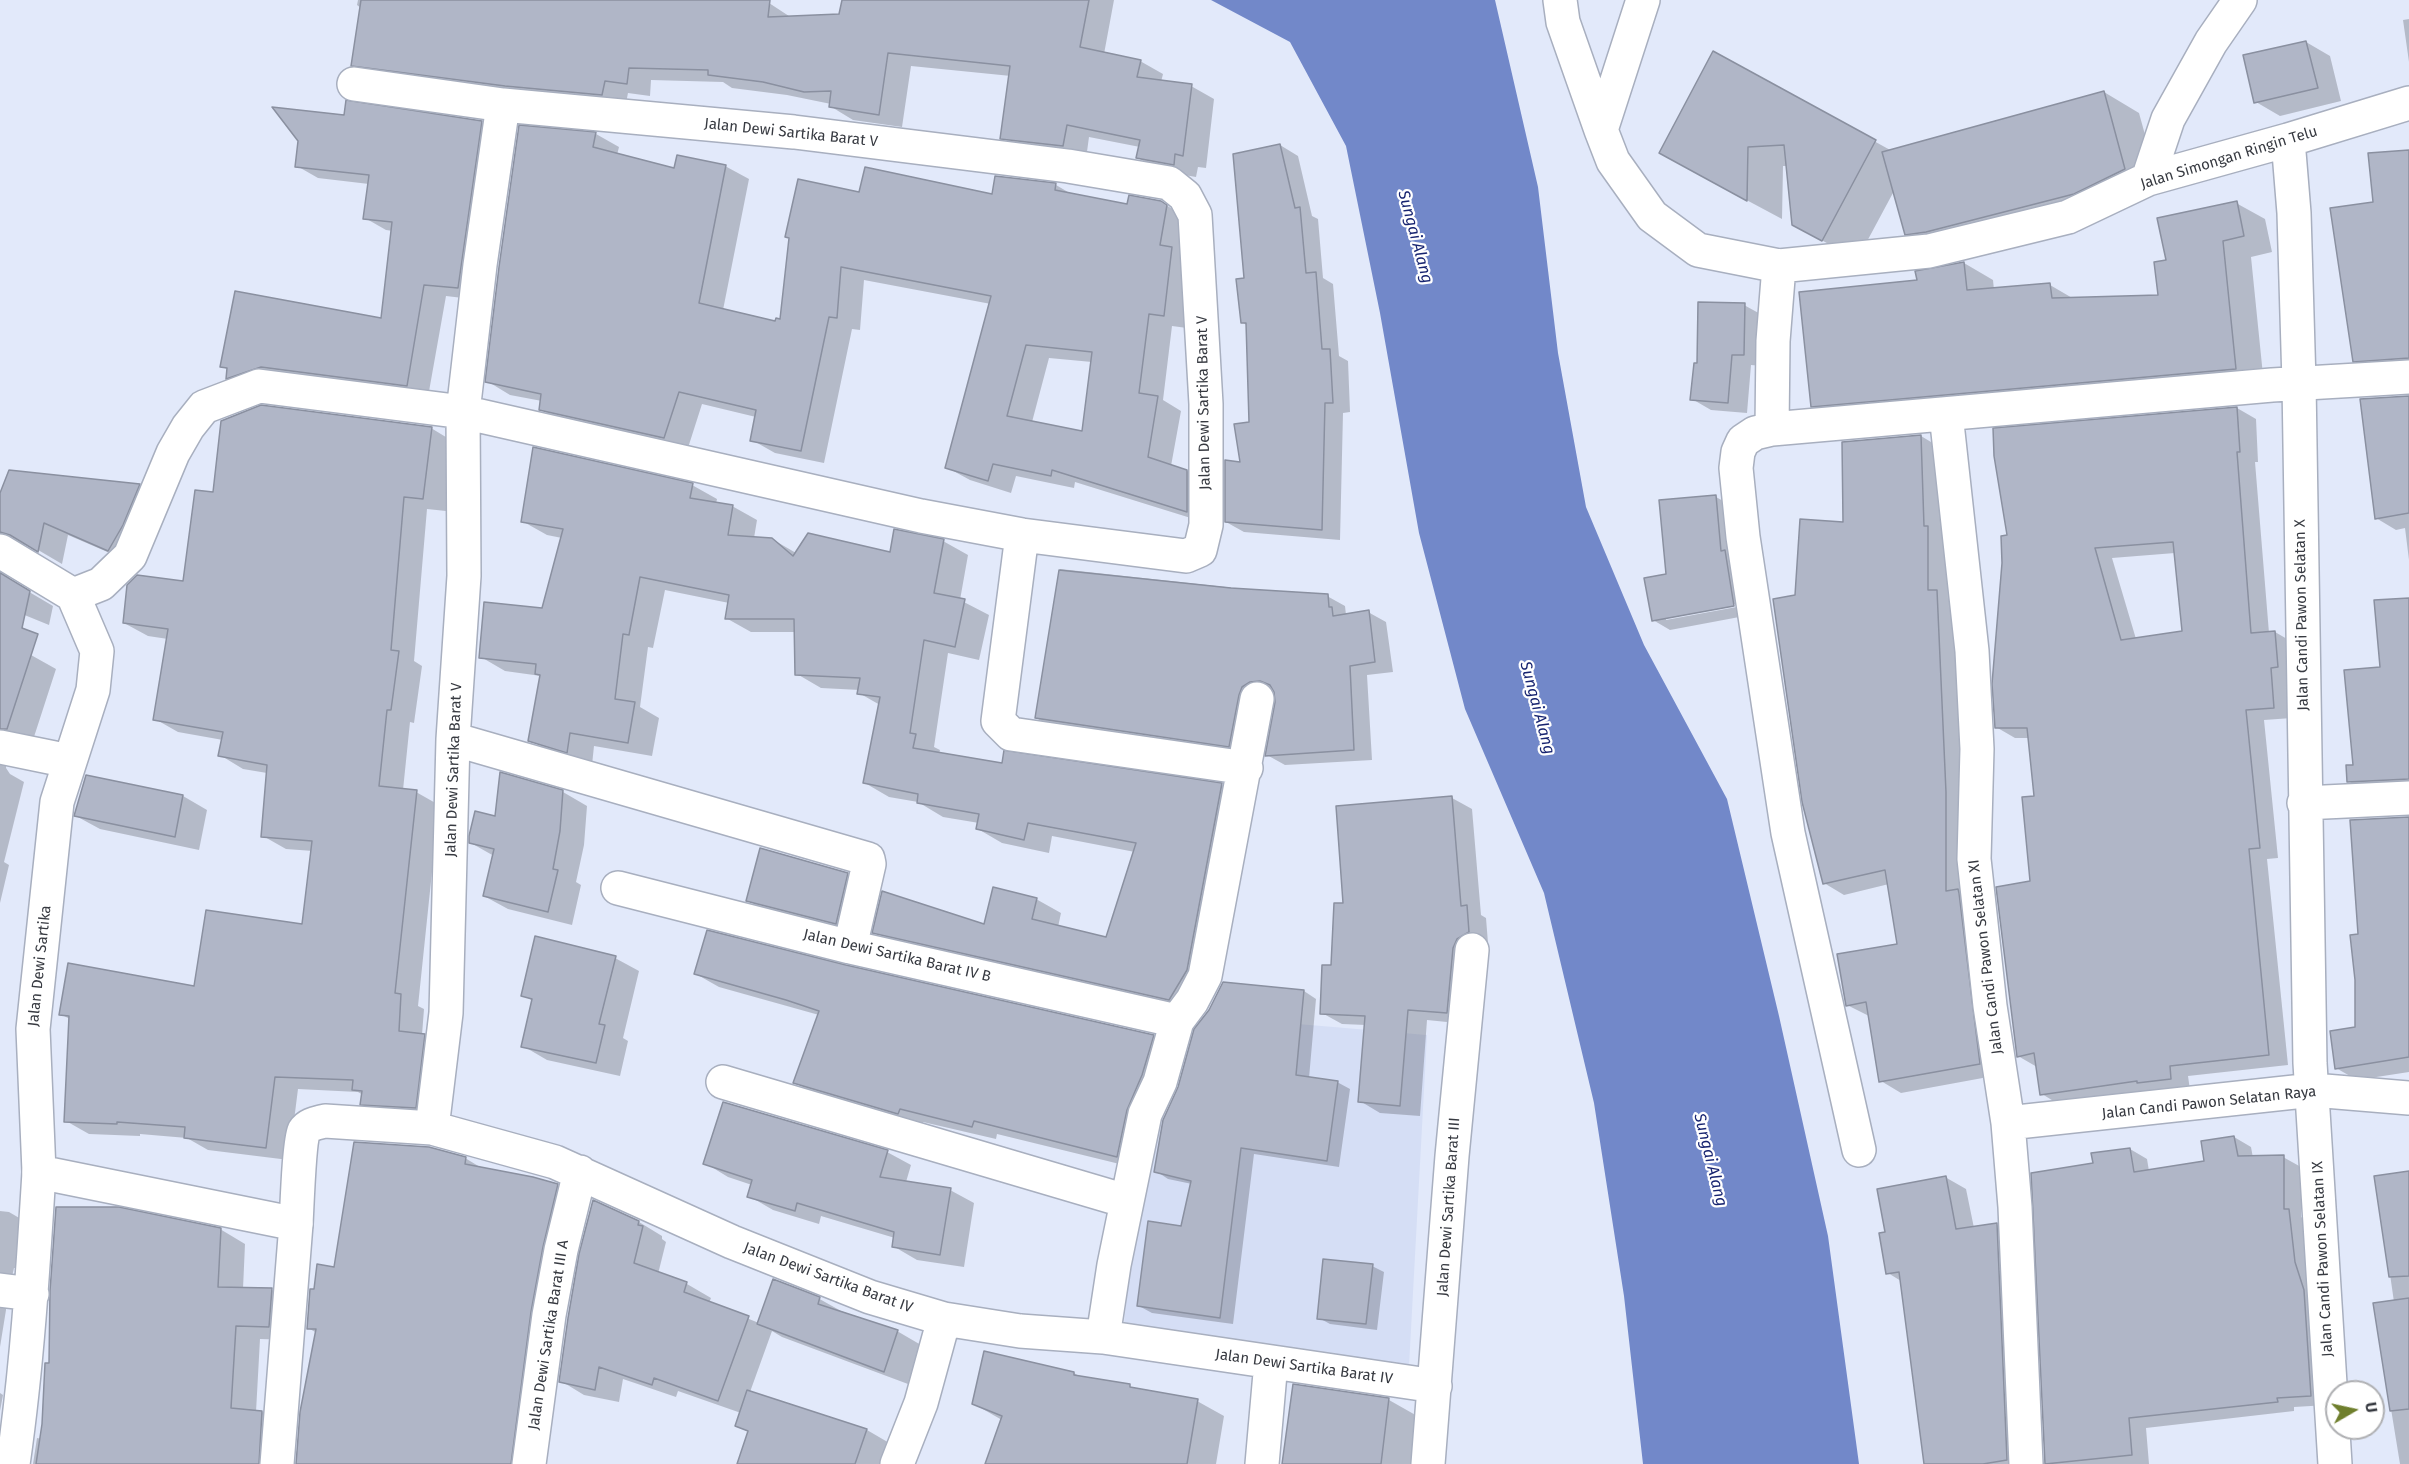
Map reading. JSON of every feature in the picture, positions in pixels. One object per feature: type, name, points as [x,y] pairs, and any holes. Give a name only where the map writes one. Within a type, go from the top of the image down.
[{"type":"street","points":[[1560,0],[1563,22],[1601,130]]},
{"type":"street","points":[[1601,130],[1643,0]]},
{"type":"street","points":[[2148,179],[2168,119],[2211,42],[2240,0]]},
{"type":"street","name":"Jalan Dewi Sartika Barat V","points":[[73,595],[101,584],[130,556],[173,453],[204,406],[259,386],[463,412],[921,516],[1022,535],[1171,555],[1186,556],[1200,550],[1206,525],[1204,336],[1195,215],[1185,196],[1168,183],[1068,166],[794,132],[503,105],[354,84]]},
{"type":"street","name":"Jalan Simongan Ringin Telu","points":[[1601,130],[1613,161],[1652,216],[1698,250],[1779,266],[1941,248],[2068,217],[2148,179],[2409,103]]},
{"type":"street","name":"Jalan Dewi Sartika Barat V","points":[[432,1128],[446,1013],[453,740],[464,576],[463,412],[480,265],[503,105]]},
{"type":"street","name":"Jalan Candi Pawon Selatan X","points":[[2288,140],[2294,213],[2299,383],[2304,802],[2310,1062],[2313,1090]]},
{"type":"street","points":[[1772,429],[1773,341],[1779,266]]},
{"type":"street","points":[[1859,1150],[1788,833],[1743,537],[1736,468],[1738,452],[1743,441],[1755,433],[1772,429],[2299,383],[2409,377]]},
{"type":"street","name":"Jalan Candi Pawon Selatan XI","points":[[1946,414],[1972,651],[1977,749],[1974,859],[1990,1006],[2008,1123],[2015,1207],[2026,1464]]},
{"type":"street","points":[[1022,535],[998,721],[1011,734],[1245,768]]},
{"type":"street","points":[[0,550],[73,595]]},
{"type":"street","name":"Jalan Dewi Sartika","points":[[13,1464],[21,1412],[32,1294],[39,1172],[33,1029],[57,802],[93,690],[97,651],[73,595]]},
{"type":"street","points":[[1103,1337],[1126,1201],[1145,1114],[1160,1083],[1177,1021],[1192,1001],[1205,976],[1257,699]]},
{"type":"street","points":[[453,740],[868,859],[869,864],[850,947]]},
{"type":"street","points":[[0,747],[69,760]]},
{"type":"street","points":[[2304,802],[2409,798]]},
{"type":"street","name":"Jalan Dewi Sartika Barat IV B","points":[[618,888],[850,947],[1177,1021]]},
{"type":"street","name":"Jalan Dewi Sartika Barat III","points":[[1428,1464],[1452,1156],[1472,950]]},
{"type":"street","points":[[723,1082],[1126,1201]]},
{"type":"street","name":"Jalan Candi Pawon Selatan Raya","points":[[2008,1123],[2313,1090],[2409,1098]]},
{"type":"street","name":"Jalan Candi Pawon Selatan IX","points":[[2313,1090],[2335,1464]]},
{"type":"street","name":"Jalan Dewi Sartika Barat IV","points":[[296,1224],[304,1131],[312,1125],[325,1121],[432,1128],[555,1162],[732,1242],[870,1297],[944,1319],[1020,1331],[1103,1337],[1434,1386]]},
{"type":"street","points":[[39,1172],[296,1224],[277,1464]]},
{"type":"street","name":"Jalan Dewi Sartika Barat III A","points":[[529,1464],[549,1315],[561,1250],[580,1172]]},
{"type":"street","points":[[0,1290],[32,1294]]},
{"type":"street","points":[[897,1464],[921,1403],[944,1319]]},
{"type":"street","points":[[1262,1464],[1271,1362]]},
{"type":"shaded area","points":[[1193,1015],[1427,1035],[1409,1366],[1124,1323],[1145,1137],[1152,1114],[1177,1115],[1184,1047]]},
{"type":"water","name":"Sungai Alang","points":[[1211,0],[1495,0],[1538,187],[1558,353],[1586,507],[1644,645],[1727,799],[1828,1236],[1859,1464],[1643,1464],[1624,1296],[1594,1103],[1544,893],[1465,709],[1419,533],[1380,313],[1346,146],[1290,42]]},
{"type":"building","points":[[361,0],[770,0],[768,17],[839,14],[842,0],[1089,0],[1080,47],[1141,60],[1137,77],[1192,84],[1183,156],[1175,154],[1174,165],[1136,158],[1140,140],[1067,125],[1063,146],[1000,139],[1010,66],[888,53],[879,115],[829,107],[831,91],[804,92],[763,82],[708,75],[708,70],[629,68],[627,84],[605,81],[602,95],[505,86],[351,66]]},
{"type":"building","points":[[2306,41],[2318,88],[2254,103],[2243,55]]},
{"type":"building","points":[[1713,51],[1876,140],[1822,241],[1792,225],[1784,145],[1748,147],[1747,201],[1659,153]]},
{"type":"building","points":[[2104,91],[2125,169],[2074,194],[1926,232],[1905,235],[1882,152]]},
{"type":"building","points":[[346,100],[482,121],[458,288],[424,285],[407,386],[261,367],[226,379],[227,368],[220,367],[235,291],[381,318],[392,222],[363,219],[369,175],[295,167],[298,141],[272,107],[344,115]]},
{"type":"building","points":[[519,125],[596,132],[593,147],[674,168],[677,155],[726,165],[699,303],[775,321],[776,318],[780,319],[789,238],[785,237],[798,179],[859,192],[865,167],[992,194],[995,176],[1056,183],[1055,190],[1127,204],[1129,195],[1161,201],[1167,205],[1160,245],[1172,247],[1164,316],[1149,314],[1139,393],[1158,396],[1148,457],[1187,470],[1187,512],[1052,470],[1051,476],[993,464],[988,481],[945,468],[991,296],[841,267],[837,318],[829,317],[801,451],[750,441],[756,410],[679,392],[664,438],[539,410],[541,394],[485,382]],"holes":[[[1026,345],[1092,352],[1082,431],[1007,416]]]},
{"type":"building","points":[[1280,144],[1295,208],[1300,207],[1306,273],[1316,272],[1322,349],[1330,349],[1333,403],[1325,403],[1322,530],[1225,522],[1225,460],[1240,462],[1234,424],[1249,422],[1246,323],[1241,323],[1236,279],[1244,278],[1233,154]]},
{"type":"building","points":[[2409,150],[2409,358],[2353,362],[2330,208],[2373,202],[2368,153]]},
{"type":"building","points":[[2237,201],[2244,236],[2223,241],[2236,369],[1811,407],[1799,292],[1917,280],[1915,271],[1964,262],[1967,290],[2050,283],[2052,298],[2158,295],[2154,262],[2166,260],[2157,218]]},
{"type":"building","points":[[1698,302],[1745,303],[1744,355],[1732,355],[1728,403],[1690,400],[1694,363],[1697,363]]},
{"type":"building","points":[[2409,396],[2409,513],[2375,519],[2360,399]]},
{"type":"building","points":[[261,405],[432,427],[423,499],[404,497],[391,650],[399,651],[391,710],[387,710],[379,786],[417,790],[395,993],[401,994],[399,1031],[425,1034],[416,1108],[360,1105],[362,1091],[352,1090],[353,1080],[275,1077],[266,1148],[184,1138],[185,1127],[117,1122],[117,1124],[64,1122],[69,1016],[59,1015],[68,963],[194,986],[206,910],[302,924],[312,841],[261,837],[267,765],[218,756],[223,732],[153,720],[168,629],[123,623],[127,585],[137,575],[183,581],[195,490],[213,492],[221,421]]},
{"type":"building","points":[[2237,407],[2240,452],[2237,452],[2251,633],[2275,631],[2278,667],[2271,668],[2274,708],[2246,710],[2260,848],[2249,849],[2269,1055],[2170,1066],[2171,1079],[2137,1083],[2137,1081],[2040,1095],[2034,1053],[2017,1057],[1996,887],[2030,881],[2022,797],[2034,796],[2027,728],[1995,728],[1992,684],[2002,563],[2001,536],[2007,535],[1994,456],[1993,428]],"holes":[[[2173,542],[2182,631],[2121,640],[2095,548]]]},
{"type":"building","points":[[1921,435],[1924,526],[1928,526],[1928,590],[1937,590],[1946,792],[1946,891],[1958,889],[1959,893],[1980,1064],[1879,1082],[1866,1002],[1846,1006],[1837,954],[1897,944],[1885,870],[1823,884],[1802,802],[1773,599],[1795,595],[1800,519],[1843,522],[1842,442]]},
{"type":"building","points":[[533,447],[693,483],[690,498],[733,505],[728,535],[772,538],[793,556],[808,533],[890,552],[894,529],[944,539],[934,593],[965,599],[955,647],[924,640],[910,733],[916,734],[913,748],[1002,763],[1004,750],[1222,783],[1187,970],[1169,1000],[872,933],[882,891],[984,924],[993,887],[1037,898],[1032,919],[1106,937],[1136,843],[1028,823],[1024,840],[976,829],[979,814],[917,803],[918,794],[863,783],[880,697],[857,694],[860,678],[795,675],[794,619],[725,619],[729,595],[640,577],[629,635],[623,634],[615,699],[635,702],[628,743],[570,733],[567,753],[528,741],[540,675],[535,674],[536,664],[479,658],[484,602],[542,608],[563,529],[521,522]]},
{"type":"building","points":[[9,470],[140,484],[123,525],[108,551],[44,523],[38,552],[10,535],[0,532],[0,493]]},
{"type":"building","points":[[1716,495],[1721,551],[1725,550],[1734,606],[1652,621],[1644,578],[1666,574],[1659,500]]},
{"type":"building","points":[[1059,570],[1231,588],[1328,594],[1329,607],[1332,607],[1333,616],[1369,610],[1375,662],[1350,666],[1354,750],[1265,756],[1275,702],[1274,692],[1270,685],[1260,681],[1250,682],[1242,687],[1229,747],[1035,718]]},
{"type":"building","points":[[0,573],[30,591],[22,628],[38,634],[7,729],[0,729]]},
{"type":"building","points":[[2409,598],[2409,779],[2347,782],[2346,765],[2353,765],[2344,670],[2380,667],[2374,600]]},
{"type":"building","points":[[500,772],[563,790],[560,831],[553,869],[558,870],[548,912],[483,896],[494,849],[469,843],[469,836],[475,811],[495,816]]},
{"type":"building","points":[[86,775],[183,795],[175,837],[74,816]]},
{"type":"building","points":[[1452,796],[1461,906],[1467,905],[1469,932],[1457,939],[1453,948],[1447,1013],[1408,1010],[1400,1106],[1358,1102],[1365,1016],[1320,1014],[1322,965],[1331,965],[1334,903],[1343,903],[1336,806]]},
{"type":"building","points":[[2409,817],[2409,1057],[2335,1069],[2330,1031],[2355,1027],[2355,980],[2350,935],[2358,934],[2350,820]]},
{"type":"building","points":[[760,848],[848,873],[836,924],[746,901]]},
{"type":"building","points":[[707,930],[846,965],[1154,1035],[1142,1075],[1127,1110],[1117,1157],[974,1121],[972,1127],[900,1109],[898,1114],[793,1083],[819,1011],[694,974]]},
{"type":"building","points":[[535,936],[616,956],[599,1024],[605,1025],[596,1063],[521,1047],[532,999],[521,996]]},
{"type":"building","points":[[1223,982],[1304,990],[1296,1075],[1338,1081],[1327,1161],[1241,1148],[1220,1318],[1137,1306],[1148,1221],[1181,1226],[1191,1181],[1154,1172],[1163,1120],[1178,1087],[1194,1029],[1209,1010]]},
{"type":"building","points":[[723,1102],[888,1150],[880,1177],[951,1188],[940,1255],[892,1247],[894,1232],[797,1203],[795,1211],[747,1197],[752,1180],[703,1164]]},
{"type":"building","points":[[2234,1136],[2238,1156],[2284,1155],[2284,1209],[2289,1209],[2295,1262],[2304,1290],[2311,1396],[2277,1398],[2278,1402],[2129,1418],[2132,1455],[2045,1464],[2031,1173],[2093,1163],[2091,1153],[2130,1148],[2134,1172],[2204,1161],[2201,1141]]},
{"type":"building","points":[[354,1142],[429,1147],[466,1157],[465,1164],[558,1184],[531,1312],[511,1464],[296,1464],[300,1412],[316,1329],[307,1329],[310,1289],[314,1289],[317,1264],[334,1267]]},
{"type":"building","points":[[2409,1171],[2409,1276],[2389,1277],[2374,1176]]},
{"type":"building","points":[[1946,1176],[1956,1229],[1997,1223],[2007,1460],[1983,1464],[1924,1464],[1899,1272],[1886,1274],[1879,1233],[1885,1232],[1877,1189]]},
{"type":"building","points":[[593,1200],[639,1221],[638,1225],[643,1226],[634,1263],[687,1282],[684,1292],[749,1316],[718,1401],[654,1378],[652,1385],[599,1367],[595,1390],[559,1382],[579,1254]]},
{"type":"building","points":[[56,1207],[119,1207],[221,1228],[218,1287],[272,1288],[269,1327],[236,1326],[231,1408],[262,1411],[259,1464],[36,1464],[42,1424],[45,1363],[49,1363],[50,1291]]},
{"type":"building","points":[[1323,1259],[1373,1264],[1366,1324],[1317,1319]]},
{"type":"building","points":[[773,1279],[820,1297],[818,1304],[898,1330],[884,1372],[757,1324]]},
{"type":"building","points":[[2409,1298],[2409,1409],[2390,1411],[2373,1303]]},
{"type":"building","points":[[984,1351],[1074,1372],[1074,1375],[1130,1384],[1130,1387],[1198,1399],[1187,1464],[985,1464],[1002,1416],[972,1404]]},
{"type":"building","points":[[1293,1384],[1389,1398],[1381,1464],[1282,1464]]},
{"type":"building","points":[[747,1390],[867,1429],[855,1464],[737,1464],[748,1431],[735,1426]]}]
